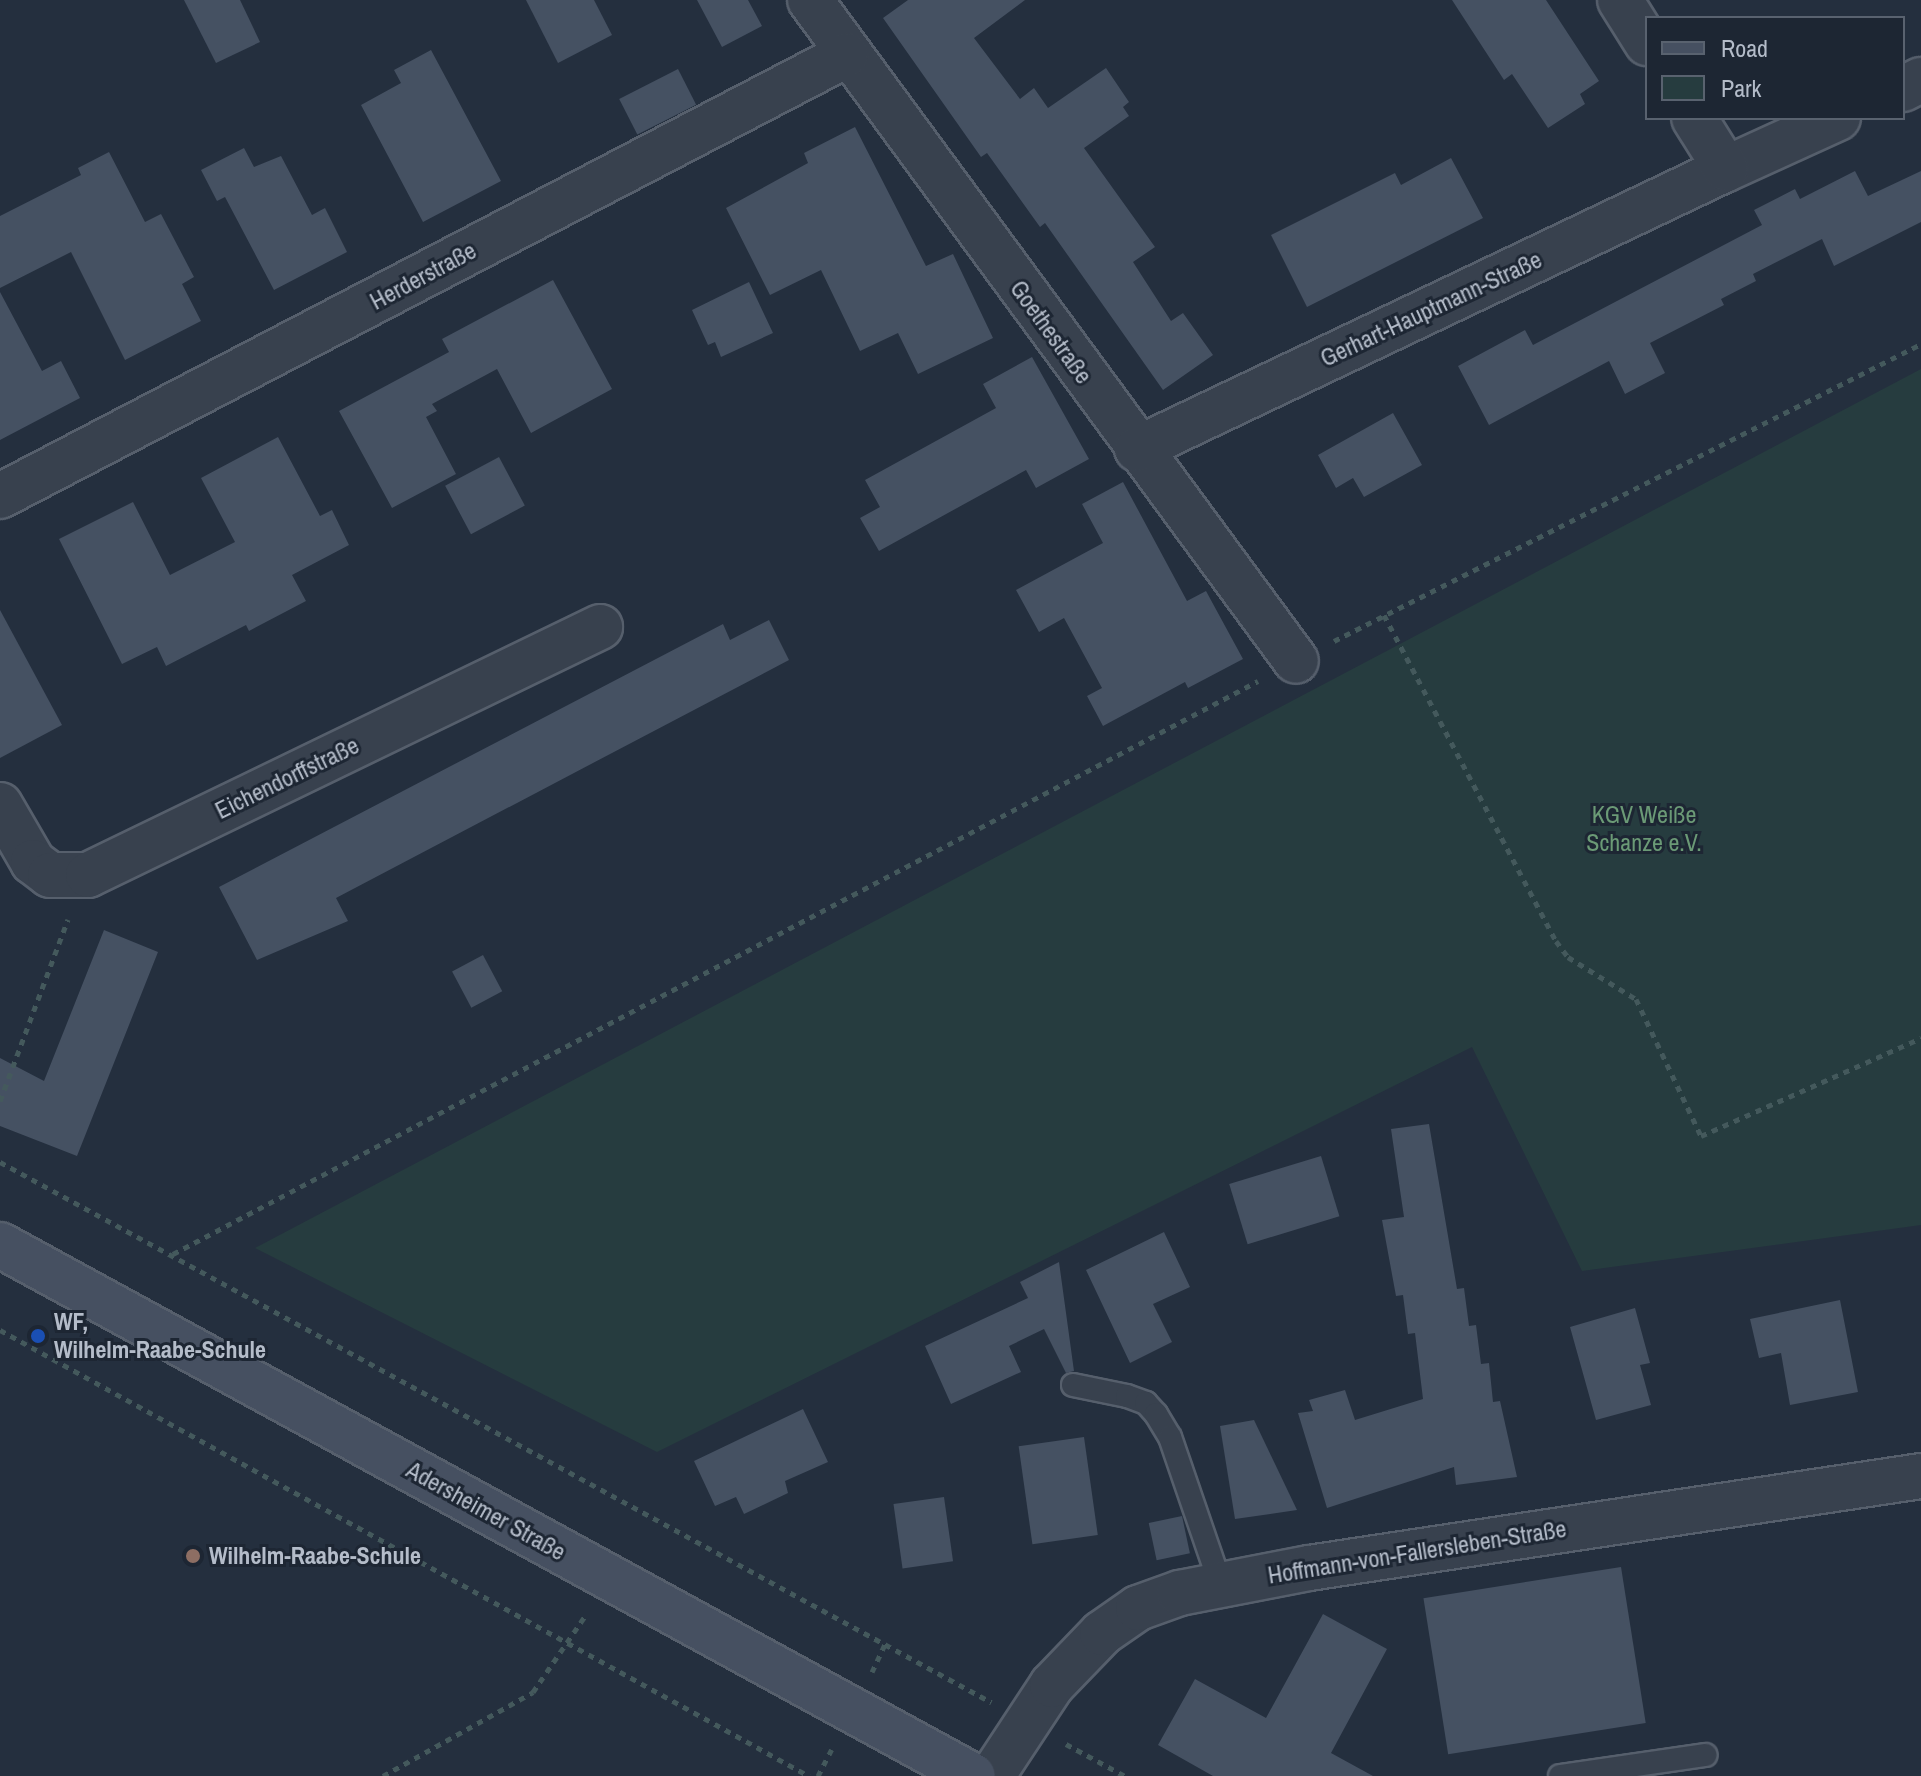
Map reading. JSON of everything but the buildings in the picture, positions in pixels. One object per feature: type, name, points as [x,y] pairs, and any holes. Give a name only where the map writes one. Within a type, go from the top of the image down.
[{"type":"main road","name":"Adersheimer Straße","points":[[0,1245],[973,1776]]},
{"type":"street","name":"Goethestraße","points":[[810,0],[846,55],[1296,661]]},
{"type":"street","points":[[1620,0],[1645,40]]},
{"type":"street","name":"Herderstraße","points":[[0,496],[846,55]]},
{"type":"street","points":[[1695,120],[1726,169]]},
{"type":"street","name":"Gerhart-Hauptmann-Straße","points":[[1137,449],[1834,120]]},
{"type":"street","name":"Eichendorffstraße","points":[[65,878],[88,875],[600,627]]},
{"type":"street","points":[[0,805],[33,862],[65,878]]},
{"type":"street","name":"Hoffmann-von-Fallersleben-Straße","points":[[992,1776],[1052,1685],[1102,1633],[1138,1608],[1220,1583],[1921,1476]]},
{"type":"lane","points":[[1073,1385],[1127,1396],[1146,1403],[1156,1414],[1170,1437],[1220,1583]]},
{"type":"lane","points":[[1560,1776],[1705,1755]]},
{"type":"path","points":[[173,1254],[1384,615],[1921,344]]},
{"type":"path","points":[[1384,615],[1556,941],[1568,957],[1636,999],[1701,1136],[1921,1038]]},
{"type":"path","points":[[0,1101],[68,926],[65,878]]},
{"type":"path","points":[[0,1162],[1123,1775]]},
{"type":"path","points":[[0,1330],[568,1640],[809,1776]]},
{"type":"path","points":[[383,1776],[533,1692],[611,1579]]},
{"type":"green space","name":"KGV Weiße Schanze e.V.","points":[[1921,369],[1921,1225],[1582,1271],[1472,1047],[657,1452],[255,1248]]},
{"type":"place","name":"WF, Wilhelm-Raabe-Schule","points":[[38,1336]]},
{"type":"place","name":"Wilhelm-Raabe-Schule","points":[[193,1556]]}]
